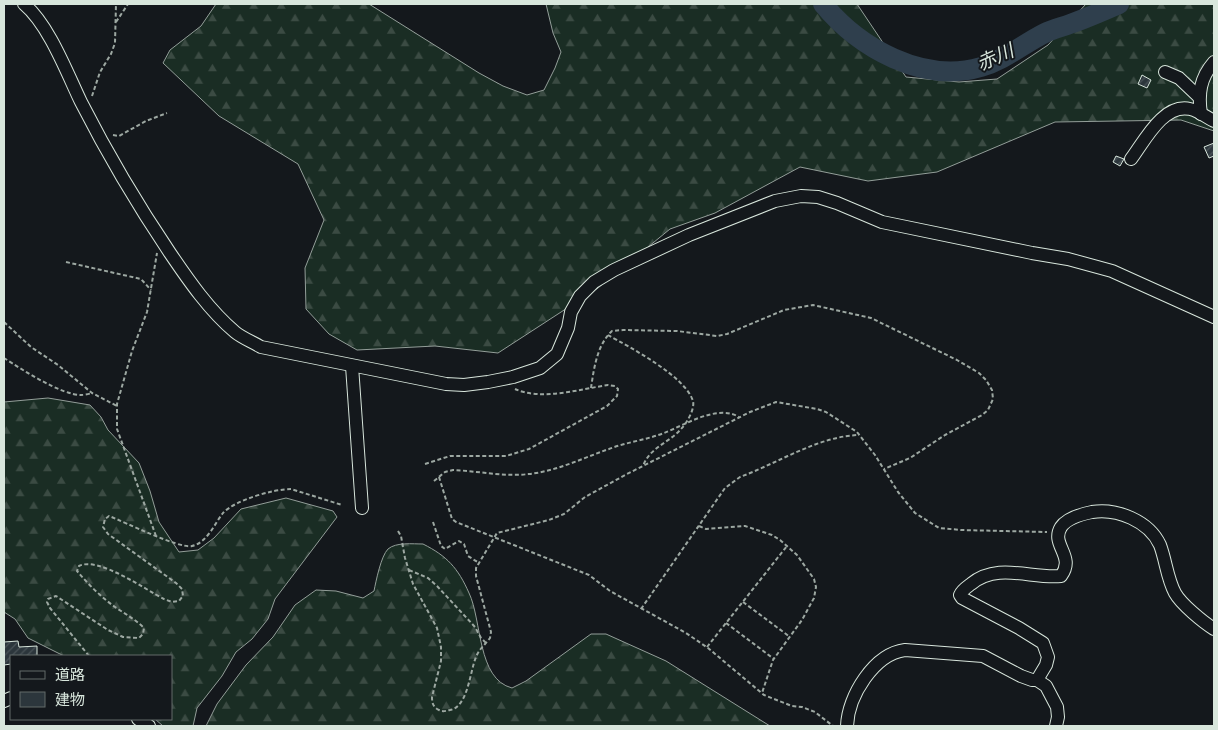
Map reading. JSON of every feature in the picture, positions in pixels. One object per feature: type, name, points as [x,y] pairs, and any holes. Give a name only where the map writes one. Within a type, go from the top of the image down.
[{"type":"street","points":[[24,4],[40,22],[109,157],[162,242],[218,316],[237,334],[261,347],[446,384],[464,385],[511,378],[540,368],[556,354],[568,328],[571,312],[580,296],[594,282],[614,270],[689,235],[775,201],[801,196],[818,197],[836,202],[882,222],[1068,259],[1112,271],[1214,317]]},
{"type":"street","points":[[1201,114],[1199,97],[1202,83],[1214,62]]},
{"type":"street","points":[[1165,72],[1179,78],[1199,97]]},
{"type":"street","points":[[1131,159],[1152,128],[1167,114],[1180,108],[1188,108],[1214,121]]},
{"type":"street","points":[[352,366],[362,508]]},
{"type":"street","points":[[1037,680],[1046,665],[1048,657],[1043,643],[962,598],[960,595],[975,580],[1000,572],[1009,571],[1053,577],[1061,576],[1067,565],[1066,557],[1058,538],[1062,525],[1067,521],[1094,512],[1123,515],[1137,520],[1149,530],[1159,543],[1170,582],[1176,594],[1214,629]]},
{"type":"street","points":[[847,726],[849,712],[861,685],[889,655],[905,650],[983,656],[1021,676],[1037,680],[1046,686],[1057,707],[1058,718],[1056,726]]},
{"type":"path","points":[[85,109],[94,92],[100,72],[111,54],[115,43],[116,4]]},
{"type":"path","points":[[116,22],[128,4]]},
{"type":"path","points":[[94,128],[110,135],[119,136],[146,121],[167,113]]},
{"type":"path","points":[[156,536],[117,430],[116,406],[132,352],[147,312],[155,258],[162,242]]},
{"type":"path","points":[[66,262],[141,279],[151,290]]},
{"type":"path","points":[[591,388],[602,344],[612,331],[677,331],[717,336],[727,334],[784,310],[813,305],[871,318],[957,360],[979,373],[992,390],[993,399],[988,410],[982,415],[910,458],[884,469]]},
{"type":"path","points":[[4,322],[31,347],[58,365],[92,393],[116,406]]},
{"type":"path","points":[[608,335],[674,376],[688,392],[693,402],[692,411],[682,428],[661,444],[646,459],[643,466]]},
{"type":"path","points":[[4,358],[41,380],[68,392],[80,395],[92,393]]},
{"type":"path","points":[[425,464],[450,456],[506,456],[528,449],[607,406],[617,396],[618,390],[615,386],[608,385],[569,393],[533,395],[515,389],[511,378]]},
{"type":"path","points":[[398,531],[402,536],[405,558],[416,590],[436,628],[441,647],[442,661],[432,702],[435,708],[442,712],[454,710],[461,702],[467,690],[476,658],[482,646],[490,638],[491,632],[476,576],[476,568],[497,533],[549,520],[564,514],[585,497],[643,466],[750,412],[776,402],[817,408],[858,432],[898,492],[915,513],[939,528],[980,531],[1059,532]]},
{"type":"path","points":[[434,481],[445,472],[453,470],[514,476],[553,470],[611,448],[664,433],[711,414],[735,415],[740,418]]},
{"type":"path","points":[[641,609],[725,488],[740,476],[818,444],[842,437],[860,436]]},
{"type":"path","points":[[439,477],[452,519],[493,538],[589,575],[610,591],[686,633],[707,647],[762,693],[780,702],[815,712],[833,726]]},
{"type":"path","points":[[88,655],[50,608],[47,602],[48,599],[56,596],[108,630],[123,637],[139,638],[143,634],[144,628],[136,620],[114,606],[94,588],[77,571],[79,566],[85,563],[95,564],[117,573],[172,602],[179,600],[182,596],[182,589],[176,583],[108,534],[103,527],[103,522],[109,516],[156,536],[191,546],[200,543],[224,512],[233,505],[284,489],[297,491],[342,505]]},
{"type":"path","points":[[433,522],[441,546],[445,549],[459,541],[464,544],[468,556],[479,563]]},
{"type":"path","points":[[699,526],[706,529],[734,526],[753,528],[772,535],[787,546],[805,565],[814,579],[816,587],[814,598],[802,620],[774,659],[762,693]]},
{"type":"path","points":[[707,647],[787,546]]},
{"type":"path","points":[[409,570],[428,578],[438,586],[475,627],[486,643]]},
{"type":"path","points":[[743,602],[790,637]]},
{"type":"path","points":[[726,623],[774,659]]},
{"type":"green space","points":[[216,4],[369,4],[479,73],[503,86],[527,95],[544,90],[561,52],[553,33],[546,4],[857,4],[906,77],[959,82],[997,79],[1048,45],[1086,4],[1214,4],[1214,131],[1181,120],[1055,122],[937,172],[868,181],[800,167],[715,213],[670,229],[598,288],[498,353],[435,346],[357,350],[329,334],[306,309],[305,268],[324,220],[298,164],[219,116],[163,63],[170,50],[201,26]]},
{"type":"green space","points":[[48,398],[90,405],[101,417],[108,430],[139,463],[159,522],[179,552],[198,550],[214,538],[241,509],[286,498],[333,511],[337,517],[275,599],[268,619],[252,639],[236,652],[222,676],[197,708],[193,726],[163,726],[156,720],[172,720],[172,655],[62,655],[28,638],[15,619],[4,612],[4,402]]},
{"type":"green space","points":[[400,544],[423,544],[445,558],[461,576],[473,604],[486,661],[492,673],[501,682],[512,688],[526,681],[591,634],[606,634],[666,661],[770,726],[206,726],[217,704],[246,665],[273,637],[295,605],[316,590],[336,591],[363,598],[374,591],[381,563],[388,549]]},
{"type":"building","points":[[1142,75],[1151,80],[1147,88],[1138,84]]},
{"type":"building","points":[[1214,143],[1214,156],[1209,158],[1204,147]]},
{"type":"building","points":[[1116,156],[1124,159],[1120,166],[1113,162]]},
{"type":"building","points":[[18,641],[19,647],[37,646],[37,655],[10,655],[10,664],[4,665],[4,642]]},
{"type":"waterway","name":"赤川","points":[[823,4],[855,35],[874,48],[915,66],[937,71],[959,71],[990,64],[1037,37],[1119,4]]}]
